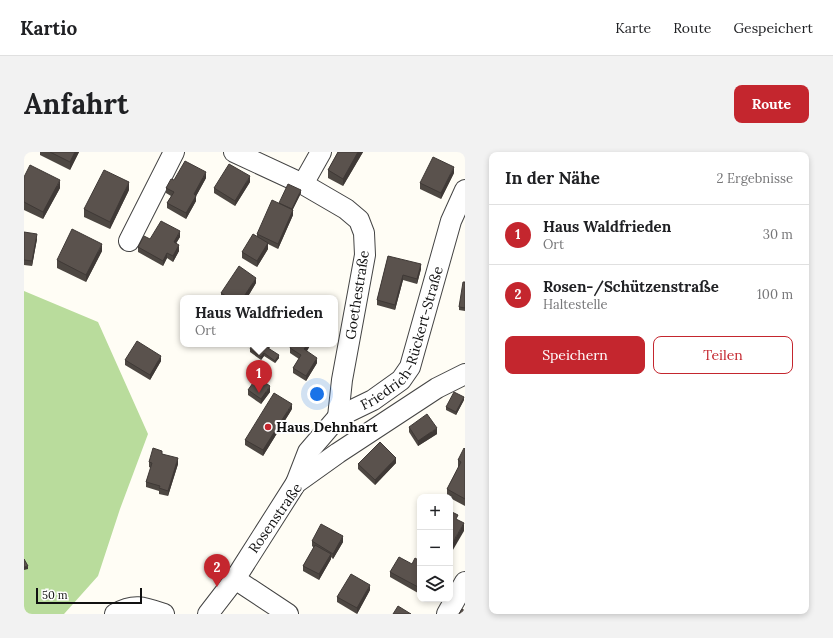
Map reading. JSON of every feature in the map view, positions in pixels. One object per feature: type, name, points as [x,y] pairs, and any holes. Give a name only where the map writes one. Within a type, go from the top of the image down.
[{"type":"street","points":[[129,241],[174,152]]},
{"type":"street","name":"Goethestraße","points":[[234,152],[303,184],[346,209],[359,220],[364,233],[365,255],[342,380],[338,417]]},
{"type":"street","points":[[303,184],[321,152]]},
{"type":"street","name":"Friedrich-Rückert-Straße","points":[[296,484],[308,452],[338,417],[373,400],[400,380],[410,367],[451,221],[465,190]]},
{"type":"street","name":"Rosenstraße","points":[[208,614],[234,579],[296,484],[437,388],[465,374]]},
{"type":"street","points":[[234,579],[288,614]]},
{"type":"street","points":[[447,614],[465,582]]},
{"type":"street","points":[[115,614],[123,609],[135,606],[164,614]]},
{"type":"green space","points":[[24,291],[98,322],[148,434],[120,509],[98,576],[64,614],[24,614]]},
{"type":"building","points":[[50,152],[75,152],[70,162]]},
{"type":"building","points":[[338,152],[358,152],[343,179],[328,170]]},
{"type":"building","points":[[433,157],[454,167],[441,193],[420,183]]},
{"type":"building","points":[[185,161],[206,172],[194,194],[196,196],[186,213],[167,203],[174,192],[166,188],[171,179],[174,180]]},
{"type":"building","points":[[229,164],[250,176],[235,201],[214,188]]},
{"type":"building","points":[[30,165],[60,180],[43,212],[24,202],[24,177]]},
{"type":"building","points":[[104,170],[129,182],[110,222],[84,209]]},
{"type":"building","points":[[288,184],[301,190],[292,209],[279,203]]},
{"type":"building","points":[[272,200],[293,210],[278,244],[257,234]]},
{"type":"building","points":[[161,221],[180,231],[174,242],[179,245],[173,256],[167,253],[163,261],[138,247],[144,236],[150,239]]},
{"type":"building","points":[[72,229],[102,244],[86,275],[57,260]]},
{"type":"building","points":[[24,232],[37,234],[32,261],[24,260]]},
{"type":"building","points":[[253,234],[268,243],[257,261],[242,252]]},
{"type":"building","points":[[388,256],[421,264],[417,279],[403,275],[395,305],[377,300]]},
{"type":"building","points":[[239,266],[256,278],[245,295],[224,295],[221,293]]},
{"type":"building","points":[[463,282],[465,282],[465,308],[459,307]]},
{"type":"building","points":[[137,341],[161,356],[150,375],[125,360]]},
{"type":"building","points":[[251,347],[269,347],[279,355],[275,361],[264,353],[261,357],[250,349]]},
{"type":"building","points":[[306,347],[304,349],[317,358],[306,376],[293,368],[301,355],[290,348]]},
{"type":"building","points":[[257,377],[270,386],[261,399],[248,390]]},
{"type":"building","points":[[454,392],[464,397],[456,412],[446,407]]},
{"type":"building","name":"Haus Dehnhart","points":[[274,393],[292,404],[263,450],[245,440]]},
{"type":"building","points":[[427,414],[437,428],[418,441],[409,427]]},
{"type":"building","points":[[380,442],[396,458],[375,480],[358,464]]},
{"type":"building","points":[[153,448],[162,451],[162,454],[178,458],[168,491],[159,488],[160,486],[146,482],[152,463],[149,462]]},
{"type":"building","points":[[464,448],[465,499],[447,489],[461,462],[458,460]]},
{"type":"building","points":[[453,512],[458,515],[456,519],[464,523],[453,542]]},
{"type":"building","points":[[321,524],[343,536],[333,554],[312,541]]},
{"type":"building","points":[[315,545],[331,554],[319,574],[303,566]]},
{"type":"building","points":[[399,557],[412,564],[415,558],[417,559],[417,586],[390,572]]},
{"type":"building","points":[[24,559],[28,566],[24,567]]},
{"type":"building","points":[[351,574],[370,585],[357,608],[337,597]]},
{"type":"building","points":[[398,606],[411,614],[393,614]]},
{"type":"building","points":[[462,609],[465,611],[465,614],[459,614]]},
{"type":"place","name":"Haus Waldfrieden","points":[[259,393]]},
{"type":"place","name":"Haus Dehnhart","points":[[268,427]]},
{"type":"place","name":"Rosen-/Schützenstraße","points":[[217,587]]}]
